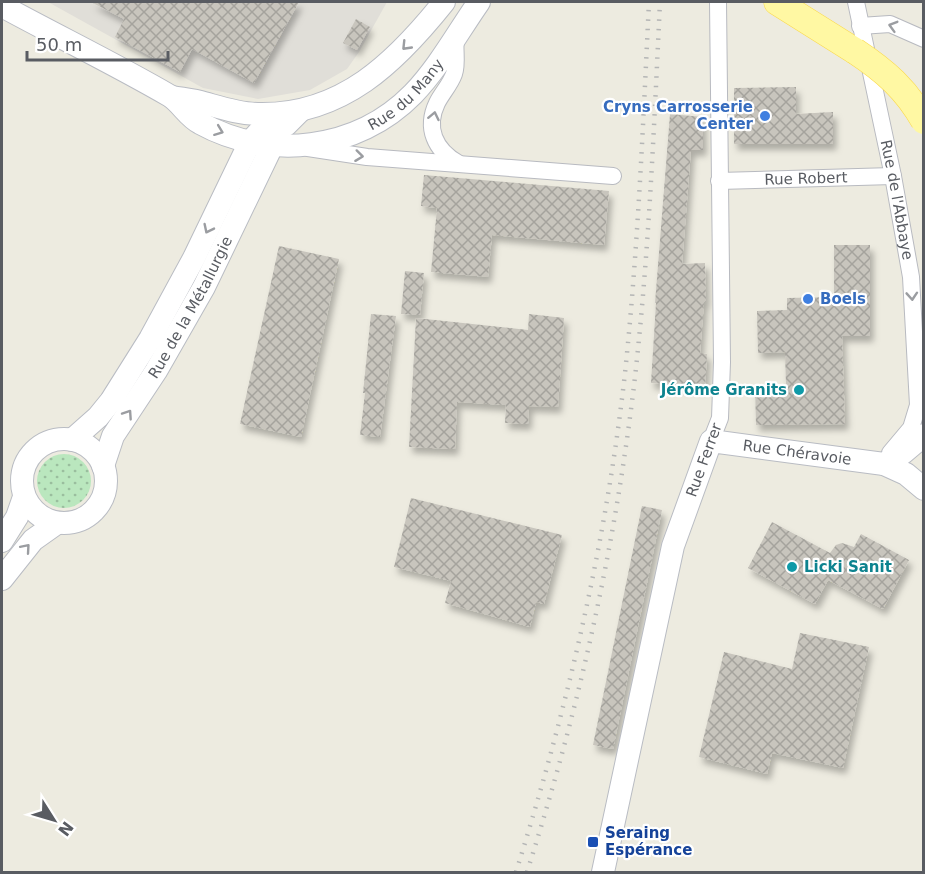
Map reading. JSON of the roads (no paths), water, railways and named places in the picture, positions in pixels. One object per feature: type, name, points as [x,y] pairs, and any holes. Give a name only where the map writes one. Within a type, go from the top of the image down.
[{"type":"main road","points":[[777,2],[883,70],[903,90],[924,121]]},
{"type":"street","name":"Rue du Many","points":[[300,111],[319,106],[338,97],[376,73],[413,40],[444,2]]},
{"type":"street","name":"Rue du Many","points":[[261,144],[302,146],[319,144],[351,135],[393,112],[424,81],[479,2]]},
{"type":"street","name":"Rue Ferrer","points":[[603,873],[674,546],[720,418],[722,385],[718,2]]},
{"type":"street","name":"Rue de l'Abbaye","points":[[856,2],[893,176],[911,277],[918,398],[914,421],[884,464]]},
{"type":"street","points":[[2,6],[172,98],[197,122],[261,144],[259,132],[286,125],[300,111]]},
{"type":"street","points":[[861,26],[890,24],[924,39]]},
{"type":"street","points":[[457,33],[456,68],[437,103],[432,130],[434,140],[441,151],[458,163]]},
{"type":"street","points":[[172,98],[257,114],[300,111]]},
{"type":"street","name":"Rue de la Métallurgie","points":[[72,440],[111,402],[150,339],[261,144]]},
{"type":"street","name":"Rue de la Métallurgie","points":[[2,579],[33,540],[57,523],[70,524],[81,520],[96,508],[105,491],[106,479],[103,466],[113,436],[156,371],[204,287],[261,144]]},
{"type":"street","points":[[302,146],[367,158],[613,176]]},
{"type":"street","name":"Rue Robert","points":[[719,181],[893,176]]},
{"type":"street","points":[[884,464],[903,453],[924,435]]},
{"type":"street","points":[[2,541],[17,517],[24,497],[22,478],[27,459],[46,442],[59,439],[72,440],[91,449],[103,466]]},
{"type":"street","name":"Rue Chéravoie","points":[[711,441],[884,464],[906,474],[924,489]]},
{"type":"street","points":[[24,497],[37,515],[57,523]]},
{"type":"railway","points":[[516,872],[568,687],[596,563],[617,437],[625,373],[640,187],[649,2]]},
{"type":"railway","points":[[527,872],[579,689],[606,566],[627,441],[644,283],[660,2]]},
{"type":"place","name":"Cryns Carrosserie Center","points":[[765,116]]},
{"type":"place","name":"Boels","points":[[808,299]]},
{"type":"place","name":"Jérôme Granits","points":[[799,390]]},
{"type":"place","name":"Licki Sanit","points":[[792,567]]},
{"type":"place","name":"Seraing Espérance","points":[[593,842]]}]
